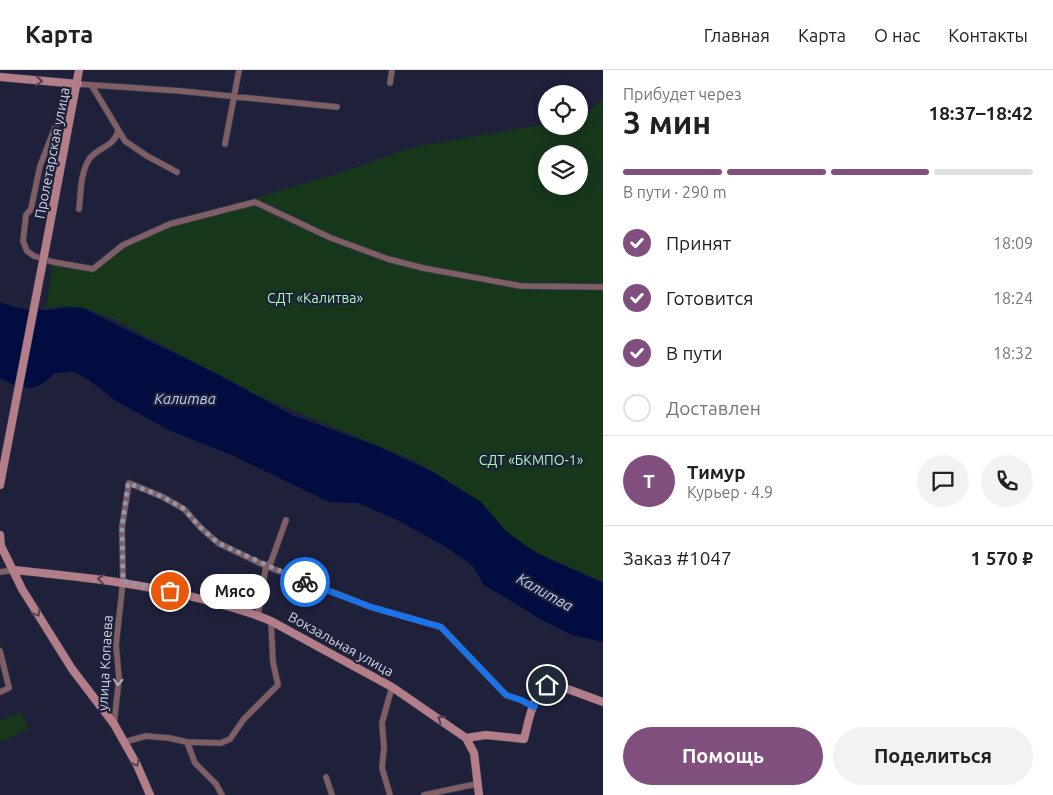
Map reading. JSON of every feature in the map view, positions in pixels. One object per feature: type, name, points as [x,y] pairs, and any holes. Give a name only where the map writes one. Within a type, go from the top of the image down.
[{"type":"main road","name":"Пролетарская улица","points":[[0,485],[80,70]]},
{"type":"main road","points":[[0,77],[78,84]]},
{"type":"main road","points":[[0,535],[1,547]]},
{"type":"main road","name":"улица Копаева","points":[[1,547],[22,589],[72,669],[114,724],[150,795]]},
{"type":"main road","name":"Вокзальная улица","points":[[14,570],[123,581],[186,595],[258,615],[271,621],[392,687],[466,738],[474,753],[476,784]]},
{"type":"main road","points":[[466,738],[486,735],[524,739],[541,690],[547,685],[554,684],[603,702]]},
{"type":"main road","points":[[476,784],[479,795]]},
{"type":"street","points":[[225,144],[239,70]]},
{"type":"street","points":[[390,83],[392,70]]},
{"type":"street","points":[[78,84],[234,96],[337,107]]},
{"type":"street","points":[[92,86],[125,141],[140,152],[177,172]]},
{"type":"street","points":[[70,121],[60,120],[56,126],[40,166],[31,209],[26,215],[24,241],[27,251],[34,256],[53,262],[93,269],[123,245],[161,228],[255,202],[331,238],[388,259],[422,268],[521,286],[603,287]]},
{"type":"street","points":[[79,209],[83,175],[90,159],[98,151],[113,143],[118,132]]},
{"type":"street","name":"улица Копаева","points":[[114,724],[119,678],[116,645],[123,581],[122,527],[128,483],[163,497],[177,505],[218,543],[266,566]]},
{"type":"street","points":[[258,615],[266,566],[271,562],[286,520]]},
{"type":"street","points":[[266,566],[371,607],[441,627],[506,695],[534,707]]},
{"type":"street","points":[[0,572],[14,570]]},
{"type":"street","points":[[124,742],[146,736],[186,742],[220,743],[230,739],[244,719],[278,685],[278,677],[273,662],[271,621]]},
{"type":"street","points":[[0,651],[9,688],[0,692]]},
{"type":"street","points":[[390,795],[382,768],[384,748],[382,723],[392,687]]},
{"type":"street","points":[[186,742],[195,763],[216,784],[222,795]]},
{"type":"street","points":[[326,777],[332,795]]},
{"type":"street","points":[[424,795],[476,784]]},
{"type":"green space","name":"СДТ «Калитва»","points":[[603,98],[603,582],[526,547],[489,520],[451,485],[418,462],[257,395],[114,319],[82,307],[59,306],[46,309],[53,262],[93,269],[120,246],[161,227],[355,168],[409,148],[538,125],[538,135],[588,135],[588,113]]},
{"type":"green space","points":[[21,712],[29,729],[0,742],[0,721]]},
{"type":"water","name":"Калитва","points":[[0,302],[34,310],[70,307],[85,309],[223,377],[292,415],[377,446],[435,473],[481,502],[507,532],[538,554],[603,583],[603,642],[572,635],[540,619],[483,584],[473,566],[446,547],[397,520],[358,503],[329,502],[234,456],[171,431],[116,401],[89,380],[74,372],[55,373],[48,380],[29,388],[0,379]]},
{"type":"way so far","points":[[170,591],[123,581],[122,527],[128,483],[163,497],[184,509],[218,543],[305,582]]},
{"type":"place","name":"Мясо","points":[[170,591]]},
{"type":"route","points":[[305,582],[371,607],[441,627],[493,684],[506,695],[534,707],[541,690],[547,685]]},
{"type":"park label","name":"СДТ «БКМПО-1»","points":[[531,460]]}]
